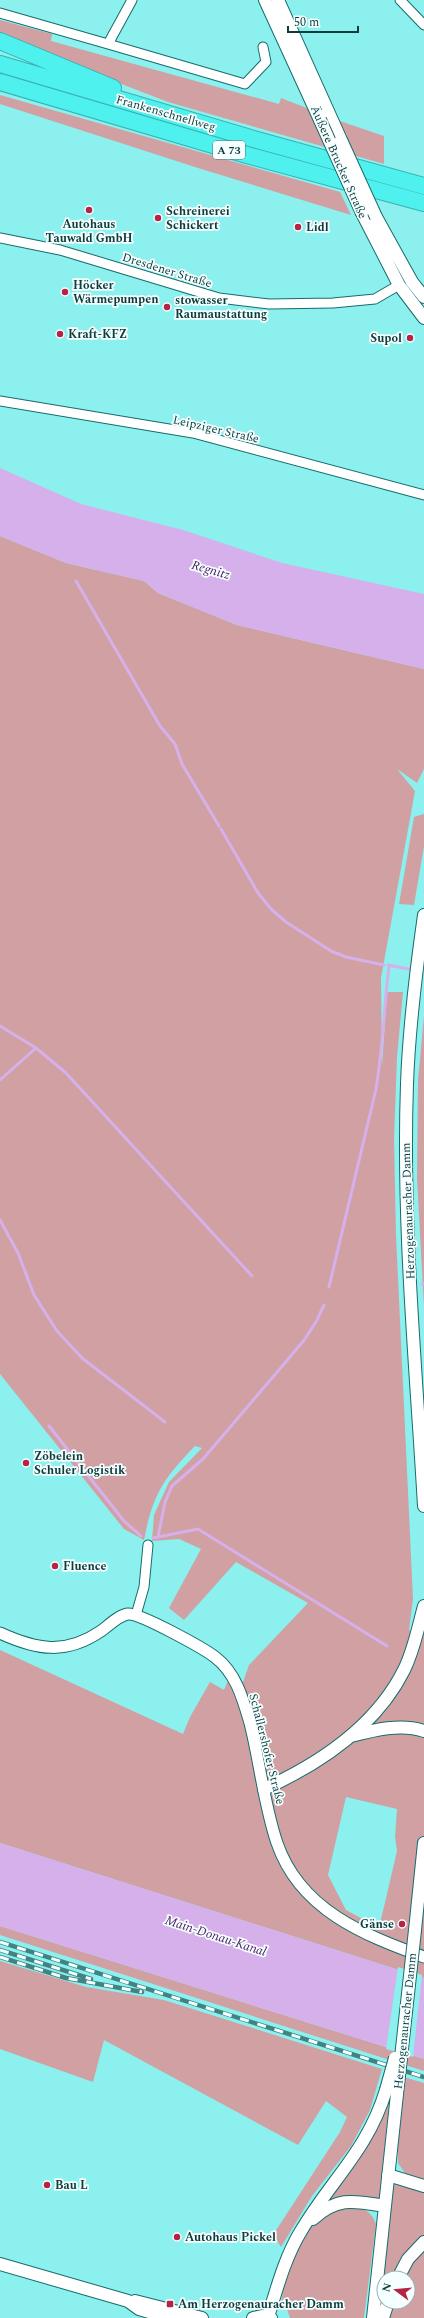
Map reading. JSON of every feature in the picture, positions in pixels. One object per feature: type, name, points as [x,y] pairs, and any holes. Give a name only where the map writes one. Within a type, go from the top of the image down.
[{"type":"highway","points":[[0,41],[163,111]]},
{"type":"highway","name":"Frankenschnellweg","points":[[0,64],[264,142],[424,186]]},
{"type":"highway","name":"Frankenschnellweg","points":[[0,82],[255,157],[424,203]]},
{"type":"highway","points":[[0,88],[35,93]]},
{"type":"main road","name":"Äußere Brucker Straße","points":[[265,0],[362,213],[399,285],[424,318]]},
{"type":"main road","name":"Äußere Brucker Straße","points":[[278,0],[376,216],[412,282],[424,297]]},
{"type":"main road","name":"Herzogenauracher Damm","points":[[424,915],[414,994],[407,1090],[408,1236],[424,1506]]},
{"type":"main road","points":[[264,1789],[307,1768],[351,1736],[384,1701],[404,1670],[413,1648],[424,1606]]},
{"type":"main road","points":[[351,1736],[390,1728],[411,1728],[424,1731]]},
{"type":"main road","name":"Herzogenauracher Damm","points":[[373,2318],[388,2175],[392,2092],[405,2020],[416,1930],[424,1843]]},
{"type":"main road","points":[[253,2318],[270,2317],[286,2261],[300,2232],[361,2147],[392,2092]]},
{"type":"main road","points":[[388,2175],[424,2186]]},
{"type":"main road","points":[[300,2232],[324,2209],[334,2203],[354,2201],[385,2206]]},
{"type":"main road","points":[[402,2270],[408,2259],[424,2242]]},
{"type":"main road","points":[[0,2264],[128,2301],[139,2301],[202,2318]]},
{"type":"main road","points":[[128,2301],[138,2308],[169,2318]]},
{"type":"street","points":[[108,44],[132,0]]},
{"type":"street","points":[[400,0],[424,25]]},
{"type":"street","points":[[0,12],[245,84],[266,62],[263,47]]},
{"type":"street","name":"Dresdener Straße","points":[[0,238],[60,250],[220,298],[269,304],[333,303],[374,299],[399,285]]},
{"type":"street","name":"Leipziger Straße","points":[[0,401],[193,434],[424,495]]},
{"type":"street","points":[[0,1633],[29,1645],[54,1648],[87,1639],[123,1615],[136,1615],[144,1587],[148,1546]]},
{"type":"street","name":"Schallershofer Straße","points":[[136,1615],[204,1650],[228,1670],[238,1687],[246,1711],[277,1844],[293,1876],[304,1890],[327,1911],[344,1923],[385,1943],[424,1957]]},
{"type":"shaded area","points":[[270,0],[275,0],[325,116],[384,136],[384,164],[168,102],[62,61],[0,33],[0,20],[52,34],[51,41],[279,104],[281,98],[322,114]]},
{"type":"shaded area","points":[[0,95],[340,192],[351,215],[198,168],[0,104]]},
{"type":"shaded area","points":[[0,536],[66,563],[144,581],[158,593],[237,625],[424,669],[424,769],[417,783],[397,769],[415,791],[381,978],[382,1066],[387,992],[403,992],[397,1057],[394,1139],[396,1235],[413,1599],[409,1630],[420,1634],[424,1622],[424,1978],[0,1843],[0,1650],[183,1734],[190,1717],[210,1682],[224,1690],[233,1668],[242,1685],[249,1665],[308,1603],[236,1562],[184,1620],[169,1608],[201,1549],[179,1539],[152,1541],[154,1515],[169,1482],[202,1448],[195,1446],[167,1478],[151,1511],[144,1540],[124,1529],[0,1374]],"holes":[[[346,1797],[397,1809],[395,1837],[397,1851],[379,1928],[346,1910],[328,1875]]]},
{"type":"shaded area","points":[[424,814],[424,846],[414,905],[399,904],[414,817]]},
{"type":"shaded area","points":[[424,1016],[424,1307],[417,1178],[418,1080]]},
{"type":"shaded area","points":[[0,1926],[424,2059],[424,2071],[0,1935]]},
{"type":"shaded area","points":[[0,1961],[86,1987],[164,2000],[382,2069],[370,2110],[351,2146],[312,2196],[281,2247],[273,2235],[340,2132],[347,2117],[326,2101],[298,2145],[104,2040],[93,2082],[0,2049]]},
{"type":"shaded area","points":[[397,2075],[424,2083],[424,2181],[405,2173],[398,2163]]},
{"type":"shaded area","points":[[387,2103],[389,2105],[379,2200],[325,2204]]},
{"type":"shaded area","points":[[393,2185],[412,2186],[424,2191],[424,2237],[400,2270],[385,2270]]},
{"type":"shaded area","points":[[347,2205],[365,2210],[371,2215],[376,2224],[364,2318],[290,2318],[287,2309],[281,2303],[289,2268],[299,2245],[305,2235],[321,2217]]},
{"type":"shaded area","points":[[424,2246],[424,2318],[389,2318],[391,2310],[416,2310],[416,2270],[408,2270]]},
{"type":"water","name":"Regnitz","points":[[0,468],[81,504],[183,530],[282,563],[424,594],[424,669],[237,625],[158,593],[144,581],[66,563],[0,536]]},
{"type":"water","name":"Main-Donau-Kanal","points":[[0,1843],[424,1978],[424,2059],[0,1926]]},
{"type":"pier","points":[[398,1967],[422,1975],[413,2057],[386,2049]]},
{"type":"waterway","points":[[76,581],[160,726],[175,744],[182,764],[219,826]]},
{"type":"waterway","points":[[221,829],[258,893],[271,909],[286,922],[331,951],[346,957],[384,965]]},
{"type":"waterway","points":[[388,965],[414,970]]},
{"type":"waterway","points":[[329,1287],[376,1089],[389,966]]},
{"type":"waterway","points":[[0,1026],[36,1048],[66,1073],[252,1276]]},
{"type":"waterway","points":[[0,1080],[36,1048]]},
{"type":"waterway","points":[[0,1220],[18,1253],[34,1295],[57,1331],[82,1358],[165,1422]]},
{"type":"waterway","points":[[158,1537],[165,1502],[172,1486],[203,1459],[305,1339],[317,1320],[324,1305]]},
{"type":"waterway","points":[[49,1426],[124,1521],[141,1536]]},
{"type":"waterway","points":[[153,1538],[198,1529],[387,1646]]},
{"type":"railway","points":[[0,1942],[424,2077]]},
{"type":"railway","points":[[0,1950],[91,1979]]},
{"type":"railway","points":[[0,1957],[66,1978],[142,1992]]},
{"type":"place","name":"Autohaus Tauwald GmbH","points":[[89,210]]},
{"type":"place","name":"Schreinerei Schickert","points":[[158,218]]},
{"type":"place","name":"Lidl","points":[[298,227]]},
{"type":"place","name":"Höcker Wärmepumpen","points":[[65,292]]},
{"type":"place","name":"stowasser Raumaustattung","points":[[167,307]]},
{"type":"place","name":"Kraft-KFZ","points":[[60,334]]},
{"type":"place","name":"Supol","points":[[410,338]]},
{"type":"place","name":"Zöbelein Schuler Logistik","points":[[26,1463]]},
{"type":"place","name":"Fluence","points":[[55,1566]]},
{"type":"place","name":"Gänse","points":[[402,1924]]},
{"type":"place","name":"Bau L","points":[[47,2185]]},
{"type":"place","name":"Autohaus Pickel","points":[[177,2237]]},
{"type":"place","name":"Am Herzogenauracher Damm","points":[[170,2304]]}]
